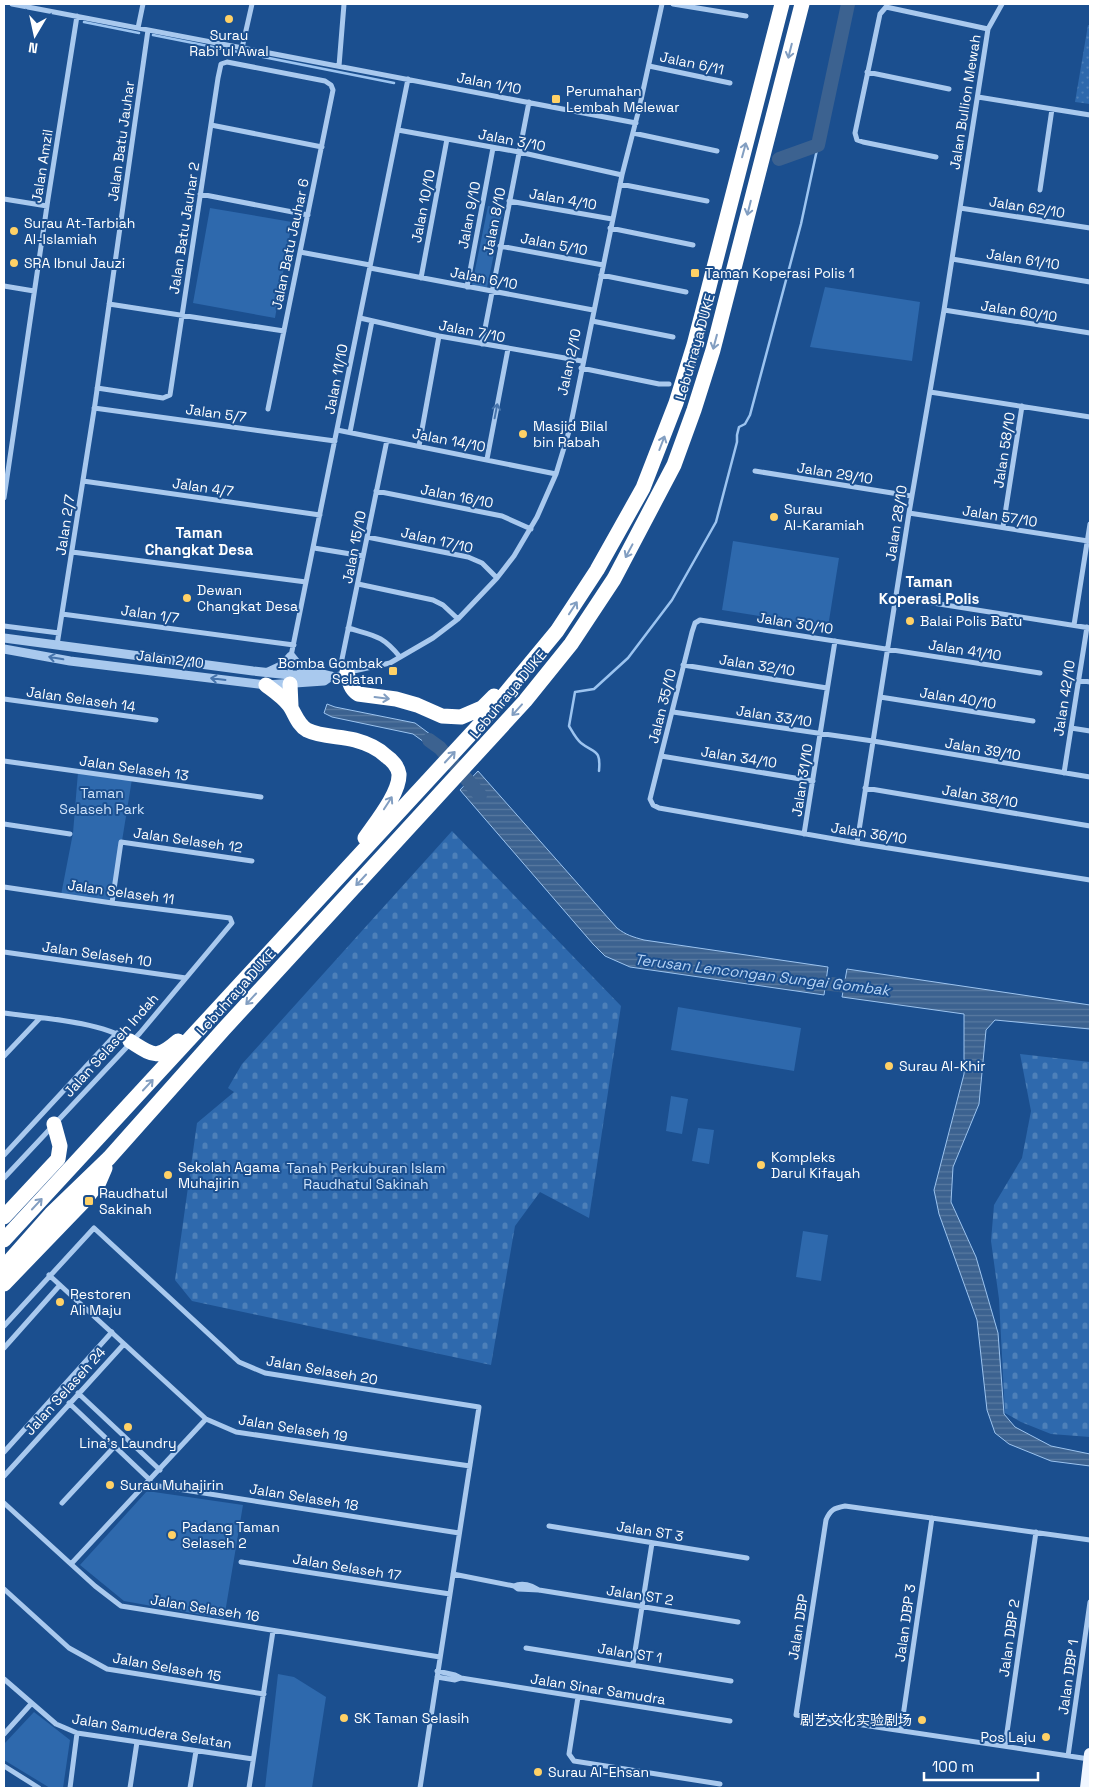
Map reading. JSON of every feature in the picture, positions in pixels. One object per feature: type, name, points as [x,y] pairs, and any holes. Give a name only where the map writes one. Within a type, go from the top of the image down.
[{"type":"highway","name":"Lebuhraya DUKE","points":[[4,1240],[466,740],[557,632],[597,570],[643,488],[676,403],[694,345],[782,4]]},
{"type":"highway","name":"Lebuhraya DUKE","points":[[4,1267],[52,1214],[109,1158],[222,1030],[479,753],[572,644],[614,579],[674,465],[694,410],[713,350],[802,4]]},
{"type":"highway","points":[[345,666],[354,691],[362,695],[396,699],[417,705],[442,716],[461,716],[482,708],[531,662]]},
{"type":"highway","points":[[266,679],[291,706],[304,728],[313,732],[355,740],[376,748],[391,760],[398,771],[399,776],[394,793],[342,873]]},
{"type":"highway","points":[[290,679],[291,706]]},
{"type":"highway","points":[[130,1042],[148,1053],[157,1054],[165,1052],[227,998]]},
{"type":"highway","points":[[4,1216],[58,1159],[60,1146],[54,1124]]},
{"type":"highway","points":[[4,1284],[94,1189],[109,1158]]},
{"type":"main road","points":[[1086,1788],[1090,1754]]},
{"type":"street","name":"Jalan 1/10","points":[[12,4],[636,123]]},
{"type":"street","points":[[138,28],[143,4]]},
{"type":"street","points":[[242,48],[252,4]]},
{"type":"street","points":[[339,66],[344,4]]},
{"type":"street","name":"Jalan 2/10","points":[[4,649],[70,661],[266,679],[324,681],[345,666],[390,662],[400,658],[433,638],[458,618],[497,578],[514,556],[530,529],[556,474],[570,428],[610,228],[628,147],[636,123],[662,4]]},
{"type":"street","points":[[673,4],[746,16]]},
{"type":"street","name":"Jalan Bullion Mewah","points":[[960,208],[988,29],[1002,4]]},
{"type":"street","points":[[936,157],[857,140],[855,133],[880,14],[886,7],[988,29]]},
{"type":"street","name":"Jalan Amzil","points":[[4,498],[47,206],[78,16]]},
{"type":"street","name":"Jalan Batu Jauhar","points":[[95,406],[148,30]]},
{"type":"street","name":"Jalan Batu Jauhar 6","points":[[221,64],[227,62],[326,81],[333,90],[268,409]]},
{"type":"street","name":"Jalan Batu Jauhar 2","points":[[97,388],[163,398],[170,395],[221,64]]},
{"type":"street","name":"Jalan 6/11","points":[[649,66],[730,83]]},
{"type":"street","points":[[867,72],[949,89]]},
{"type":"street","name":"Jalan 11/10","points":[[290,679],[291,656],[408,79]]},
{"type":"street","points":[[978,96],[1090,115]]},
{"type":"street","name":"Jalan 8/10","points":[[482,344],[529,102]]},
{"type":"street","points":[[1040,190],[1052,109]]},
{"type":"street","points":[[211,125],[322,147]]},
{"type":"street","name":"Jalan 3/10","points":[[398,130],[519,152],[622,175]]},
{"type":"street","points":[[633,133],[717,151]]},
{"type":"street","name":"Jalan 10/10","points":[[421,278],[447,139]]},
{"type":"street","name":"Jalan 9/10","points":[[467,286],[493,148]]},
{"type":"street","points":[[620,184],[706,201]]},
{"type":"street","points":[[200,194],[308,215]]},
{"type":"street","points":[[4,199],[47,206]]},
{"type":"street","name":"Jalan 4/10","points":[[509,201],[612,220]]},
{"type":"street","name":"Jalan 62/10","points":[[960,208],[1090,228]]},
{"type":"street","name":"Jalan 28/10","points":[[857,843],[895,597],[960,208]]},
{"type":"street","points":[[610,228],[693,245]]},
{"type":"street","name":"Jalan 5/10","points":[[500,246],[603,265]]},
{"type":"street","name":"Jalan 6/10","points":[[300,252],[421,278],[594,310]]},
{"type":"street","name":"Jalan 61/10","points":[[952,259],[1090,282]]},
{"type":"street","points":[[601,275],[686,292]]},
{"type":"street","points":[[4,286],[34,291]]},
{"type":"street","points":[[109,304],[284,332]]},
{"type":"street","name":"Jalan 60/10","points":[[944,310],[1090,333]]},
{"type":"street","name":"Jalan 7/10","points":[[360,318],[439,336],[582,361]]},
{"type":"street","points":[[350,432],[372,321]]},
{"type":"street","points":[[592,321],[673,337]]},
{"type":"street","points":[[420,446],[439,336]]},
{"type":"street","points":[[487,459],[508,349]]},
{"type":"street","points":[[581,368],[659,384],[669,384]]},
{"type":"street","name":"Jalan 58/10","points":[[930,392],[1090,417]]},
{"type":"street","name":"Jalan 5/7","points":[[95,406],[335,440]]},
{"type":"street","name":"Jalan 2/7","points":[[57,646],[95,406]]},
{"type":"street","name":"Jalan 58/10","points":[[1003,527],[1022,406]]},
{"type":"street","name":"Jalan 14/10","points":[[337,430],[556,474]]},
{"type":"street","name":"Jalan 15/10","points":[[345,666],[348,628],[387,440]]},
{"type":"street","name":"Jalan 29/10","points":[[755,471],[912,496]]},
{"type":"street","name":"Jalan 4/7","points":[[83,482],[320,516]]},
{"type":"street","name":"Jalan 16/10","points":[[376,492],[502,516],[530,529]]},
{"type":"street","name":"Jalan 57/10","points":[[909,513],[1088,541]]},
{"type":"street","points":[[1074,625],[1090,524]]},
{"type":"street","name":"Jalan 17/10","points":[[367,537],[468,556],[482,563],[497,578]]},
{"type":"street","points":[[314,548],[363,556]]},
{"type":"street","points":[[72,552],[306,582]]},
{"type":"street","points":[[1083,571],[1090,572]]},
{"type":"street","points":[[358,584],[433,600],[443,605],[458,618]]},
{"type":"street","points":[[895,597],[1088,627]]},
{"type":"street","name":"Jalan 1/7","points":[[62,614],[294,645]]},
{"type":"street","name":"Jalan 30/10","points":[[700,620],[887,649]]},
{"type":"street","name":"Jalan 35/10","points":[[650,799],[692,632],[696,623],[700,620]]},
{"type":"street","points":[[4,626],[59,633]]},
{"type":"street","name":"Jalan 42/10","points":[[1064,773],[1088,627]]},
{"type":"street","points":[[348,628],[382,639],[389,644],[400,658]]},
{"type":"street","name":"Jalan 2/10","points":[[4,638],[266,679]]},
{"type":"street","name":"Jalan 31/10","points":[[804,834],[835,641]]},
{"type":"street","name":"Jalan 41/10","points":[[887,649],[1040,673]]},
{"type":"street","points":[[266,679],[291,656],[299,666],[310,674]]},
{"type":"street","name":"Jalan 32/10","points":[[683,665],[827,688]]},
{"type":"street","name":"Jalan 2/10","points":[[290,679],[310,674],[331,676]]},
{"type":"street","points":[[1078,680],[1090,682]]},
{"type":"street","name":"Jalan 40/10","points":[[880,698],[1032,721]]},
{"type":"street","name":"Jalan Selaseh 14","points":[[4,699],[156,720]]},
{"type":"street","name":"Jalan 33/10","points":[[673,712],[873,742]]},
{"type":"street","points":[[1071,728],[1090,730]]},
{"type":"street","name":"Jalan 39/10","points":[[873,742],[1090,777]]},
{"type":"street","name":"Jalan 34/10","points":[[661,756],[813,781]]},
{"type":"street","name":"Jalan Selaseh 13","points":[[4,761],[261,797]]},
{"type":"street","name":"Jalan 38/10","points":[[865,788],[1090,826]]},
{"type":"street","name":"Jalan 36/10","points":[[650,799],[653,805],[659,808],[857,843],[1090,880]]},
{"type":"street","points":[[4,824],[70,834]]},
{"type":"street","name":"Jalan Selaseh 12","points":[[112,903],[121,842],[252,861]]},
{"type":"street","name":"Jalan Selaseh 11","points":[[4,887],[230,918],[232,923]]},
{"type":"street","name":"Jalan Selaseh Indah","points":[[4,1178],[105,1071],[232,923]]},
{"type":"street","name":"Jalan Selaseh 10","points":[[4,952],[186,978]]},
{"type":"street","points":[[4,1012],[82,1024],[117,1033],[130,1042]]},
{"type":"street","points":[[4,1056],[40,1018]]},
{"type":"street","name":"Jalan Selaseh Indah","points":[[4,1155],[117,1033]]},
{"type":"street","name":"Jalan Selaseh 20","points":[[50,1275],[94,1228],[239,1362],[265,1373],[479,1406],[470,1466]]},
{"type":"street","points":[[4,1326],[50,1275]]},
{"type":"street","name":"Jalan Selaseh 19","points":[[50,1275],[206,1419],[236,1432],[470,1466]]},
{"type":"street","points":[[4,1348],[60,1285]]},
{"type":"street","points":[[4,1316],[8,1321]]},
{"type":"street","points":[[4,1452],[112,1332]]},
{"type":"street","name":"Jalan Selaseh 24","points":[[4,1476],[124,1344]]},
{"type":"street","points":[[78,1394],[160,1470]]},
{"type":"street","points":[[69,1403],[115,1446],[148,1482]]},
{"type":"street","points":[[71,1564],[206,1419]]},
{"type":"street","points":[[62,1503],[115,1446]]},
{"type":"street","points":[[420,1788],[470,1466]]},
{"type":"street","name":"Jalan Selaseh 18","points":[[148,1482],[459,1533]]},
{"type":"street","name":"Jalan Selaseh 16","points":[[4,1503],[95,1586],[121,1606],[440,1657]]},
{"type":"street","name":"Jalan DBP","points":[[1090,1540],[845,1506],[834,1508],[829,1512],[826,1520],[796,1714],[1090,1759]]},
{"type":"street","name":"Jalan DBP 3","points":[[901,1730],[932,1518]]},
{"type":"street","name":"Jalan ST 3","points":[[549,1526],[747,1558]]},
{"type":"street","name":"Jalan DBP 2","points":[[1005,1746],[1036,1532]]},
{"type":"street","points":[[633,1664],[652,1543]]},
{"type":"street","name":"Jalan Selaseh 17","points":[[241,1562],[450,1594]]},
{"type":"street","name":"Jalan ST 2","points":[[453,1574],[514,1586],[518,1584],[533,1586],[538,1590],[738,1622]]},
{"type":"street","name":"Jalan Selaseh 15","points":[[4,1589],[69,1648],[106,1669],[264,1694]]},
{"type":"street","name":"Jalan DBP 1","points":[[1068,1756],[1090,1602]]},
{"type":"street","points":[[249,1788],[273,1631]]},
{"type":"street","name":"Jalan ST 1","points":[[526,1648],[731,1681]]},
{"type":"street","name":"Jalan Sinar Samudra","points":[[437,1674],[455,1680],[461,1678],[730,1721]]},
{"type":"street","name":"Jalan Samudera Selatan","points":[[4,1679],[56,1724],[77,1733],[253,1759]]},
{"type":"street","points":[[578,1697],[569,1754],[574,1760],[720,1784]]},
{"type":"street","points":[[4,1734],[31,1704]]},
{"type":"street","points":[[70,1788],[77,1733]]},
{"type":"street","points":[[130,1788],[137,1742]]},
{"type":"street","points":[[190,1788],[196,1751]]},
{"type":"street","points":[[4,1766],[39,1788]]},
{"type":"green space","points":[[1088,25],[1090,25],[1090,104],[1075,102]]},
{"type":"green space","points":[[488,206],[503,209],[487,288],[472,285]]},
{"type":"green space","points":[[210,208],[292,222],[275,318],[193,303]]},
{"type":"green space","points":[[825,287],[920,302],[912,361],[810,347]]},
{"type":"green space","points":[[733,541],[839,558],[828,627],[722,610]]},
{"type":"green space","name":"Taman Selaseh Park","points":[[78,772],[132,779],[112,903],[61,895],[73,833]]},
{"type":"green space","name":"Tanah Perkuburan Islam Raudhatul Sakinah","points":[[452,831],[621,1006],[589,1218],[540,1192],[515,1226],[491,1365],[192,1301],[175,1280],[197,1123],[234,1092],[228,1088],[242,1064]]},
{"type":"green space","points":[[678,1007],[801,1028],[794,1071],[671,1050]]},
{"type":"green space","points":[[1020,1054],[1090,1062],[1090,1437],[1051,1434],[1021,1422],[1005,1413],[999,1299],[991,1241],[994,1205],[1022,1158],[1031,1111]]},
{"type":"green space","points":[[671,1096],[688,1099],[682,1134],[666,1131]]},
{"type":"green space","points":[[698,1128],[714,1130],[709,1164],[692,1161]]},
{"type":"green space","points":[[803,1231],[828,1235],[821,1281],[796,1277]]},
{"type":"green space","name":"Padang Taman Selaseh 2","points":[[147,1491],[243,1505],[224,1619],[124,1601],[80,1565]]},
{"type":"green space","points":[[278,1674],[294,1677],[326,1697],[312,1788],[265,1788]]},
{"type":"green space","points":[[34,1712],[70,1740],[63,1788],[50,1788],[4,1760],[4,1744]]},
{"type":"water","points":[[327,704],[415,723],[446,746],[439,753],[413,734],[332,717],[324,713]]},
{"type":"water","points":[[478,771],[620,930],[630,936],[644,940],[828,967],[824,995],[630,967],[605,956],[460,790]]},
{"type":"water","points":[[847,969],[1090,1005],[1090,1029],[995,1020],[986,1030],[979,1104],[953,1167],[951,1202],[976,1257],[998,1333],[1004,1414],[1015,1427],[1051,1446],[1090,1454],[1090,1466],[1051,1461],[1009,1444],[995,1433],[987,1410],[977,1320],[939,1214],[934,1190],[964,1074],[964,1014],[842,997]]},
{"type":"waterway","points":[[779,159],[818,145],[848,4]]},
{"type":"waterway","points":[[84,22],[139,33]]},
{"type":"waterway","points":[[153,35],[394,83]]},
{"type":"waterway","points":[[599,771],[598,755],[579,741],[569,726],[575,692],[594,689],[628,658],[672,600],[716,522],[737,442],[739,427],[745,424],[750,415],[801,224],[818,145]]},
{"type":"waterway","name":"Terusan Lencongan Sungai Gombak","points":[[429,740],[440,748],[480,795]]},
{"type":"waterway","name":"Terusan Lencongan Sungai Gombak","points":[[807,981],[863,988]]},
{"type":"place","name":"Surau Rabi'ul Awal","points":[[229,19]]},
{"type":"place","name":"Perumahan Lembah Melewar","points":[[556,99]]},
{"type":"place","name":"Surau At-Tarbiah Al-Islamiah","points":[[14,231]]},
{"type":"place","name":"SRA Ibnul Jauzi","points":[[14,263]]},
{"type":"place","name":"Taman Koperasi Polis 1","points":[[695,273]]},
{"type":"place","name":"Masjid Bilal bin Rabah","points":[[523,434]]},
{"type":"place","name":"Surau Al-Karamiah","points":[[774,517]]},
{"type":"place","name":"Dewan Changkat Desa","points":[[187,598]]},
{"type":"place","name":"Balai Polis Batu","points":[[910,621]]},
{"type":"place","name":"Bomba Gombak Selatan","points":[[393,671]]},
{"type":"place","name":"Surau Al-Khir","points":[[889,1066]]},
{"type":"place","name":"Kompleks Darul Kifayah","points":[[761,1165]]},
{"type":"place","name":"Sekolah Agama Muhajirin","points":[[168,1175]]},
{"type":"place","name":"Raudhatul Sakinah","points":[[89,1201]]},
{"type":"place","name":"Restoren Ali Maju","points":[[60,1302]]},
{"type":"place","name":"Lina's Laundry","points":[[128,1427]]},
{"type":"place","name":"Surau Muhajirin","points":[[110,1485]]},
{"type":"place","name":"Padang Taman Selaseh 2","points":[[172,1535]]},
{"type":"place","name":"SK Taman Selasih","points":[[344,1718]]},
{"type":"place","name":"剧艺文化实验剧场","points":[[922,1720]]},
{"type":"place","name":"Pos Laju","points":[[1046,1737]]},
{"type":"place","name":"Surau Al-Ehsan","points":[[538,1772]]},
{"type":"district","name":"Taman Changkat Desa","points":[[199,542]]},
{"type":"district","name":"Taman Koperasi Polis","points":[[929,590]]}]
